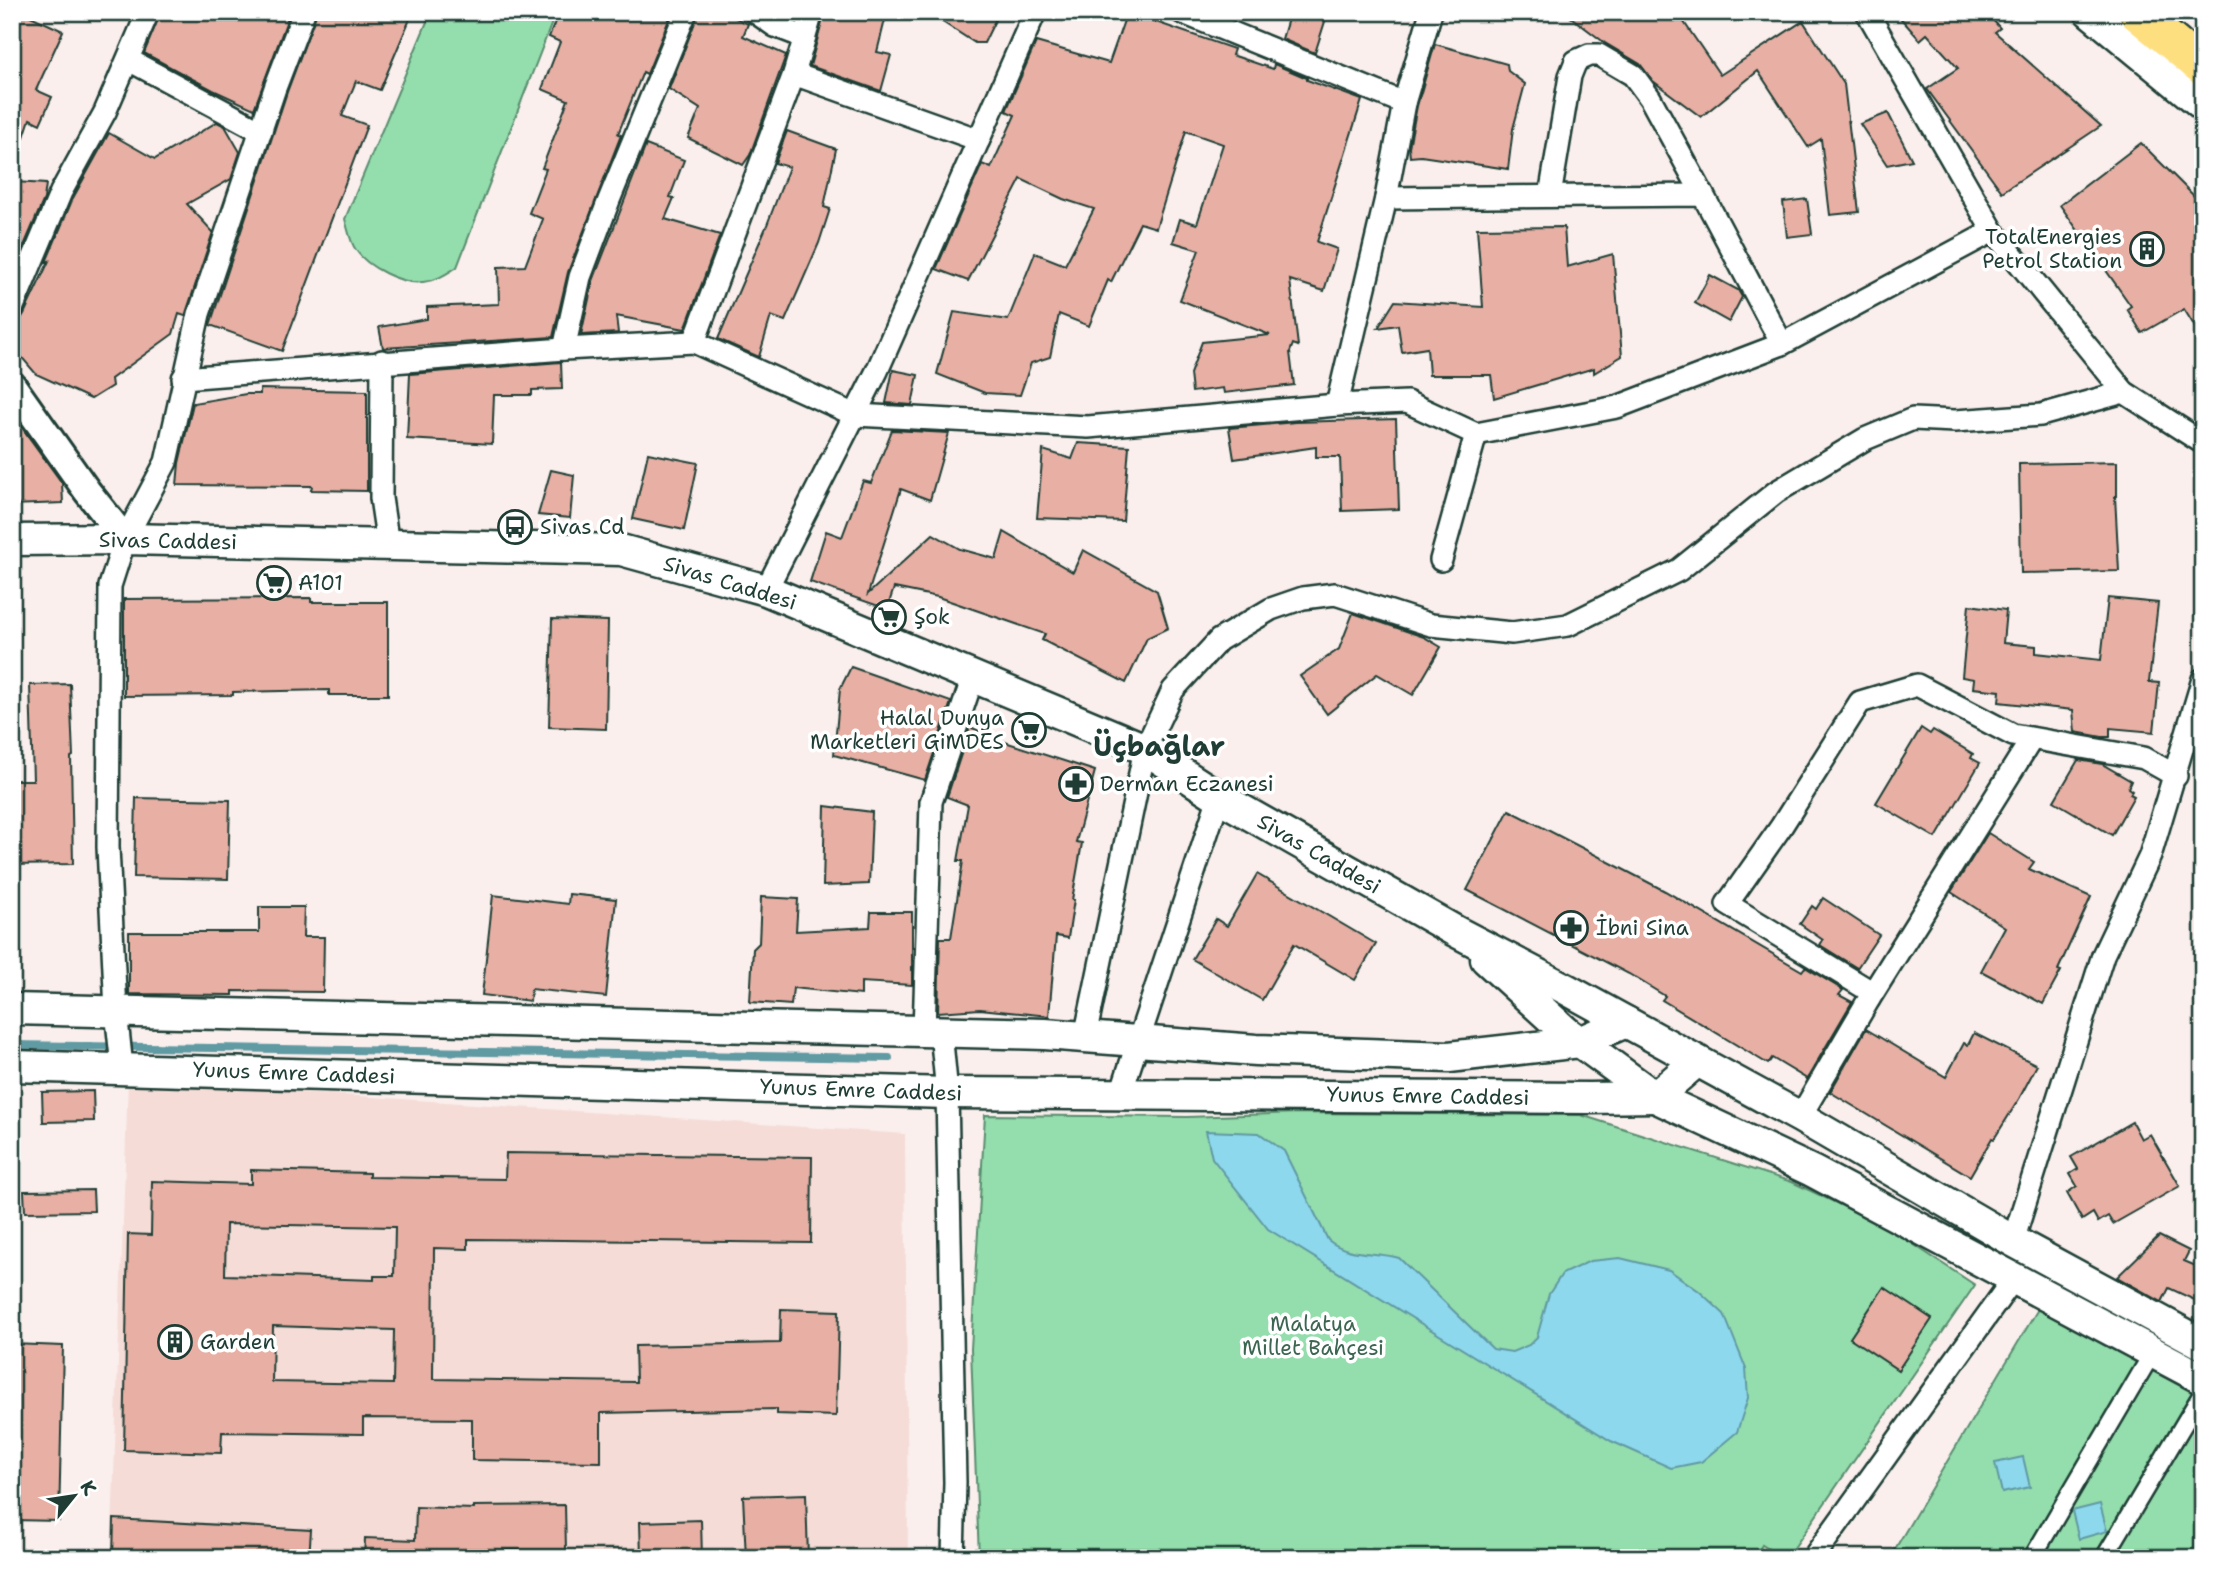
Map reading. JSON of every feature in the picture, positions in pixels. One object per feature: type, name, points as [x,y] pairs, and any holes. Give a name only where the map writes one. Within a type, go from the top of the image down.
[{"type":"highway","points":[[2136,12],[2203,68]]},
{"type":"main road","points":[[2090,12],[2203,105]]},
{"type":"main road","name":"Sivas Caddesi","points":[[12,540],[125,539],[621,550],[766,590],[1145,749],[1219,797],[1455,930]]},
{"type":"main road","points":[[1455,930],[1800,1117],[2013,1241],[2203,1344]]},
{"type":"main road","points":[[1455,930],[1580,1042],[1655,1097],[1812,1171],[2203,1379]]},
{"type":"main road","name":"Yunus Emre Caddesi","points":[[12,1009],[116,1015],[1085,1037],[1255,1050],[1449,1057],[1580,1042],[1626,1022]]},
{"type":"main road","points":[[1655,1097],[1697,1061]]},
{"type":"main road","name":"Yunus Emre Caddesi","points":[[12,1066],[947,1093],[1655,1097]]},
{"type":"street","points":[[12,309],[61,192],[105,112],[148,12]]},
{"type":"street","points":[[122,1068],[116,1015],[108,847],[110,586],[125,539],[166,462],[199,314],[275,88],[304,12]]},
{"type":"street","points":[[564,349],[588,257],[686,12]]},
{"type":"street","points":[[755,12],[775,26],[804,37]]},
{"type":"street","points":[[694,342],[794,74],[812,12]]},
{"type":"street","points":[[766,590],[877,370],[1035,12]]},
{"type":"street","points":[[1181,12],[1404,103]]},
{"type":"street","points":[[1337,405],[1404,103],[1431,12]]},
{"type":"street","points":[[1867,12],[1993,231],[2124,391],[2203,443]]},
{"type":"street","points":[[1550,197],[1570,76],[1576,61],[1589,55],[1606,58],[1633,75],[1650,98],[1782,344]]},
{"type":"street","points":[[129,60],[261,131]]},
{"type":"street","points":[[794,74],[979,141]]},
{"type":"street","points":[[1385,198],[1703,195]]},
{"type":"street","points":[[183,378],[382,361],[694,342],[855,415],[1088,427],[1337,405],[1407,402],[1476,434],[1617,407],[1782,344],[1993,231]]},
{"type":"street","points":[[382,361],[381,498],[388,545]]},
{"type":"street","points":[[12,384],[87,491],[125,539]]},
{"type":"street","points":[[1085,1037],[1145,749],[1172,690],[1219,640],[1271,609],[1303,598],[1335,593],[1431,625],[1513,633],[1568,625],[1679,569],[1776,492],[1865,439],[1913,419],[1955,421],[2041,415],[2124,391]]},
{"type":"street","points":[[1441,560],[1476,434]]},
{"type":"street","points":[[953,1558],[955,1482],[947,1093],[933,1032],[931,802],[973,677]]},
{"type":"street","points":[[2013,1241],[2103,956],[2150,856],[2203,679]]},
{"type":"street","points":[[1869,999],[1870,990],[1727,904],[1781,827],[1860,702],[1917,685],[2013,735],[2144,758],[2176,775]]},
{"type":"street","points":[[1800,1117],[1869,999],[2031,740]]},
{"type":"street","points":[[1121,1093],[1219,797]]},
{"type":"street","points":[[1813,1558],[2014,1278]]},
{"type":"street","points":[[2032,1558],[2153,1352]]},
{"type":"street","points":[[2104,1558],[2203,1392]]},
{"type":"shaded area","points":[[128,1080],[905,1134],[908,1558],[111,1558]]},
{"type":"green space","points":[[431,12],[556,12],[457,267],[441,277],[415,282],[395,278],[368,263],[352,243],[345,219]]},
{"type":"green space","name":"Malatya Millet Bahçesi","points":[[1299,1113],[1581,1115],[1792,1182],[1887,1227],[1975,1285],[1787,1558],[1762,1545],[1754,1558],[979,1558],[971,1349],[985,1115],[1187,1117]]},
{"type":"green space","points":[[2038,1309],[2203,1398],[2203,1558],[1898,1558],[1892,1554]]},
{"type":"water","points":[[1206,1131],[1259,1133],[1284,1151],[1328,1240],[1345,1249],[1399,1258],[1493,1349],[1512,1352],[1529,1345],[1537,1337],[1549,1294],[1562,1274],[1590,1261],[1620,1258],[1669,1270],[1699,1291],[1724,1314],[1746,1369],[1748,1398],[1737,1432],[1701,1462],[1671,1468],[1611,1441],[1268,1229],[1212,1158]]},
{"type":"water","points":[[2023,1457],[2030,1487],[2002,1493],[1995,1463]]},
{"type":"water","points":[[2100,1504],[2107,1531],[2079,1539],[2072,1511]]},
{"type":"building","points":[[12,12],[22,12],[63,31],[36,90],[52,97],[40,124],[30,119],[16,161],[12,160]]},
{"type":"building","points":[[161,12],[290,12],[254,109],[144,53]]},
{"type":"building","points":[[317,12],[413,12],[380,90],[356,81],[342,116],[367,125],[282,351],[210,325],[287,92]]},
{"type":"building","points":[[559,12],[672,12],[647,74],[643,72],[618,134],[621,135],[568,272],[553,337],[383,348],[379,327],[427,319],[427,307],[499,304],[498,267],[525,266],[543,219],[529,213],[546,169],[542,168],[568,100],[542,89],[560,42],[549,37]]},
{"type":"building","points":[[699,12],[724,12],[748,24],[743,36],[786,55],[750,155],[743,165],[688,138],[700,109],[669,89]]},
{"type":"building","points":[[825,12],[887,12],[877,52],[891,55],[881,91],[810,66]]},
{"type":"building","points":[[927,12],[999,12],[984,43],[975,43]]},
{"type":"building","points":[[1127,12],[1234,49],[1232,55],[1273,69],[1274,64],[1307,80],[1362,100],[1317,242],[1337,249],[1324,291],[1290,280],[1298,346],[1293,344],[1290,352],[1294,385],[1224,393],[1223,388],[1192,392],[1190,374],[1202,342],[1270,335],[1180,300],[1199,250],[1173,242],[1180,219],[1197,224],[1223,144],[1186,131],[1156,228],[1140,223],[1111,282],[1108,280],[1089,326],[1059,314],[1050,357],[1031,363],[1020,395],[985,393],[937,374],[954,312],[1008,320],[1035,253],[1065,265],[1094,209],[1063,199],[1021,179],[968,281],[936,269],[982,164],[991,168],[1015,115],[1006,111],[1036,42],[1109,63]]},
{"type":"building","points":[[1290,12],[1328,12],[1315,53],[1282,39]]},
{"type":"building","points":[[1564,12],[1677,12],[1720,75],[1803,21],[1844,84],[1859,212],[1830,215],[1821,139],[1808,147],[1758,71],[1701,117],[1653,81],[1640,64],[1605,43]]},
{"type":"building","points":[[1895,12],[1986,12],[2000,28],[1995,32],[2101,126],[2002,192],[1927,89],[1958,68],[1927,34],[1920,40]]},
{"type":"building","points":[[1435,44],[1507,64],[1508,71],[1525,84],[1513,129],[1508,169],[1421,156],[1410,157],[1409,147],[1417,106]]},
{"type":"building","points":[[1888,113],[1912,160],[1887,165],[1860,124]]},
{"type":"building","points":[[217,122],[225,126],[240,152],[231,179],[187,204],[213,232],[185,316],[179,314],[173,334],[111,379],[112,386],[91,399],[36,374],[12,346],[12,332],[24,314],[49,261],[46,262],[73,198],[109,133],[155,159]]},
{"type":"building","points":[[787,131],[836,149],[824,207],[830,209],[819,243],[785,321],[771,316],[759,357],[718,339],[789,167],[775,163]]},
{"type":"building","name":"TotalEnergies Petrol Station","points":[[2141,143],[2203,205],[2203,340],[2184,309],[2142,333],[2127,309],[2131,306],[2060,205]]},
{"type":"building","points":[[646,145],[684,160],[670,197],[674,198],[665,219],[720,235],[685,329],[616,316],[618,333],[581,335],[593,281]]},
{"type":"building","points":[[15,182],[46,184],[44,199],[12,274],[12,209]]},
{"type":"building","points":[[1807,199],[1812,234],[1787,237],[1783,202]]},
{"type":"building","points":[[1564,227],[1567,267],[1613,254],[1622,356],[1594,373],[1594,368],[1494,398],[1491,375],[1429,375],[1427,348],[1402,352],[1398,325],[1378,328],[1395,301],[1483,307],[1477,228]]},
{"type":"building","points":[[1710,275],[1738,290],[1742,297],[1729,322],[1695,303]]},
{"type":"building","points":[[561,362],[562,389],[532,390],[532,395],[494,395],[492,444],[407,439],[410,374]]},
{"type":"building","points":[[893,370],[918,375],[912,405],[886,403]]},
{"type":"building","points":[[260,389],[367,391],[367,491],[311,490],[312,486],[177,485],[179,463],[193,403],[260,394]]},
{"type":"building","points":[[12,414],[62,483],[63,503],[12,505]]},
{"type":"building","points":[[1396,419],[1399,509],[1342,511],[1340,457],[1316,457],[1316,447],[1234,459],[1229,428],[1296,422]]},
{"type":"building","points":[[892,430],[949,433],[930,500],[901,489],[868,594],[933,534],[960,549],[996,559],[1004,532],[1073,572],[1083,550],[1157,591],[1168,628],[1147,638],[1126,683],[1042,640],[1045,634],[938,597],[894,588],[887,609],[810,582],[826,531],[842,537],[863,481],[871,483]]},
{"type":"building","points":[[1078,443],[1129,446],[1123,521],[1037,518],[1043,450],[1072,459]]},
{"type":"building","points":[[648,453],[698,463],[684,530],[633,519]]},
{"type":"building","points":[[2117,462],[2115,496],[2119,571],[2021,573],[2019,464]]},
{"type":"building","points":[[551,470],[574,475],[570,518],[538,515]]},
{"type":"building","points":[[311,598],[311,602],[388,602],[388,695],[329,695],[329,690],[233,692],[233,695],[124,696],[124,599]]},
{"type":"building","points":[[2108,598],[2158,603],[2149,682],[2159,683],[2154,732],[2110,728],[2110,737],[2102,737],[2075,732],[2073,710],[1999,702],[2000,691],[1973,688],[1974,679],[1962,677],[1969,605],[2006,610],[2003,643],[2036,646],[2036,653],[2101,660]]},
{"type":"building","points":[[1353,613],[1424,637],[1441,647],[1413,695],[1377,674],[1327,714],[1300,676],[1339,649]]},
{"type":"building","points":[[552,619],[608,621],[606,729],[549,727]]},
{"type":"building","points":[[851,667],[951,702],[925,780],[834,755],[840,689]]},
{"type":"building","points":[[70,684],[73,864],[12,865],[12,780],[33,780],[30,685]]},
{"type":"building","points":[[970,727],[1005,742],[1095,771],[1076,842],[1082,843],[1068,938],[1056,936],[1049,1016],[980,1009],[938,1012],[940,938],[951,938],[963,861],[958,861],[968,805],[947,797]]},
{"type":"building","points":[[1921,728],[1930,734],[1933,730],[1973,754],[1971,758],[1980,763],[1936,838],[1876,803]]},
{"type":"building","points":[[2078,760],[2102,764],[2131,781],[2128,788],[2134,796],[2112,835],[2054,801]]},
{"type":"building","points":[[136,798],[230,800],[228,879],[134,877]]},
{"type":"building","points":[[825,806],[872,812],[869,884],[823,886]]},
{"type":"building","points":[[1509,810],[1665,891],[1802,971],[1805,967],[1843,990],[1839,995],[1852,1002],[1807,1079],[1772,1058],[1768,1064],[1662,1000],[1665,996],[1629,974],[1467,890]]},
{"type":"building","points":[[1988,833],[2034,862],[2029,869],[2091,897],[2058,970],[2061,971],[2043,1004],[1981,971],[2005,927],[1951,892]]},
{"type":"building","points":[[1257,874],[1376,944],[1355,980],[1294,944],[1262,1000],[1192,959],[1216,919],[1227,926]]},
{"type":"building","points":[[569,894],[616,899],[606,997],[531,989],[530,1001],[482,995],[493,895],[568,904]]},
{"type":"building","points":[[761,897],[798,899],[796,931],[870,927],[871,912],[912,912],[912,985],[861,982],[861,995],[793,988],[791,1005],[750,1002],[753,949],[759,943]]},
{"type":"building","points":[[1823,898],[1879,935],[1857,968],[1820,945],[1823,940],[1800,924],[1812,906],[1816,909]]},
{"type":"building","points":[[259,907],[304,907],[303,937],[324,937],[323,992],[129,994],[129,932],[259,932]]},
{"type":"building","points":[[1866,1029],[1946,1077],[1964,1043],[1968,1045],[1974,1033],[2037,1065],[2019,1099],[1970,1176],[1830,1092]]},
{"type":"building","points":[[93,1091],[94,1121],[43,1122],[42,1092]]},
{"type":"building","points":[[2132,1122],[2141,1139],[2150,1134],[2180,1186],[2113,1224],[2108,1216],[2098,1222],[2093,1213],[2082,1220],[2067,1193],[2077,1186],[2070,1174],[2078,1169],[2071,1157]]},
{"type":"building","points":[[506,1153],[812,1157],[811,1243],[468,1239],[468,1249],[434,1248],[433,1379],[636,1382],[635,1346],[780,1343],[781,1309],[839,1311],[836,1416],[777,1414],[777,1409],[601,1413],[601,1462],[472,1460],[472,1419],[363,1418],[363,1434],[222,1432],[221,1453],[124,1450],[128,1234],[151,1235],[152,1181],[251,1184],[251,1170],[369,1173],[369,1177],[505,1179]],"holes":[[[226,1224],[395,1227],[394,1276],[374,1276],[374,1280],[225,1275]],[[273,1326],[394,1330],[393,1384],[272,1382]]]},
{"type":"building","points":[[93,1190],[94,1211],[25,1212],[24,1191]]},
{"type":"building","points":[[2159,1236],[2189,1251],[2184,1261],[2203,1269],[2203,1304],[2169,1288],[2162,1302],[2117,1277]]},
{"type":"building","points":[[1884,1287],[1932,1319],[1898,1370],[1850,1338]]},
{"type":"building","points":[[12,1344],[63,1346],[59,1521],[12,1520]]},
{"type":"building","points":[[806,1494],[808,1558],[746,1558],[743,1496]]},
{"type":"building","points":[[565,1505],[566,1550],[459,1550],[459,1558],[364,1558],[365,1538],[415,1540],[416,1507],[474,1509],[474,1506]]},
{"type":"building","points":[[114,1519],[311,1530],[309,1558],[113,1558]]},
{"type":"building","points":[[701,1520],[702,1558],[641,1558],[640,1522]]},
{"type":"waterway","points":[[12,1045],[889,1058]]},
{"type":"place","name":"TotalEnergies Petrol Station","points":[[2147,249]]},
{"type":"place","name":"Sivas Cd","points":[[515,527]]},
{"type":"place","name":"A101","points":[[274,583]]},
{"type":"place","name":"Şok","points":[[889,617]]},
{"type":"place","name":"Halal Dunya Marketleri GiMDES","points":[[1029,730]]},
{"type":"place","name":"Derman Eczanesi","points":[[1076,784]]},
{"type":"place","name":"İbni Sina","points":[[1571,928]]},
{"type":"place","name":"Garden","points":[[175,1342]]},
{"type":"district","name":"Üçbağlar","points":[[1159,746]]}]
